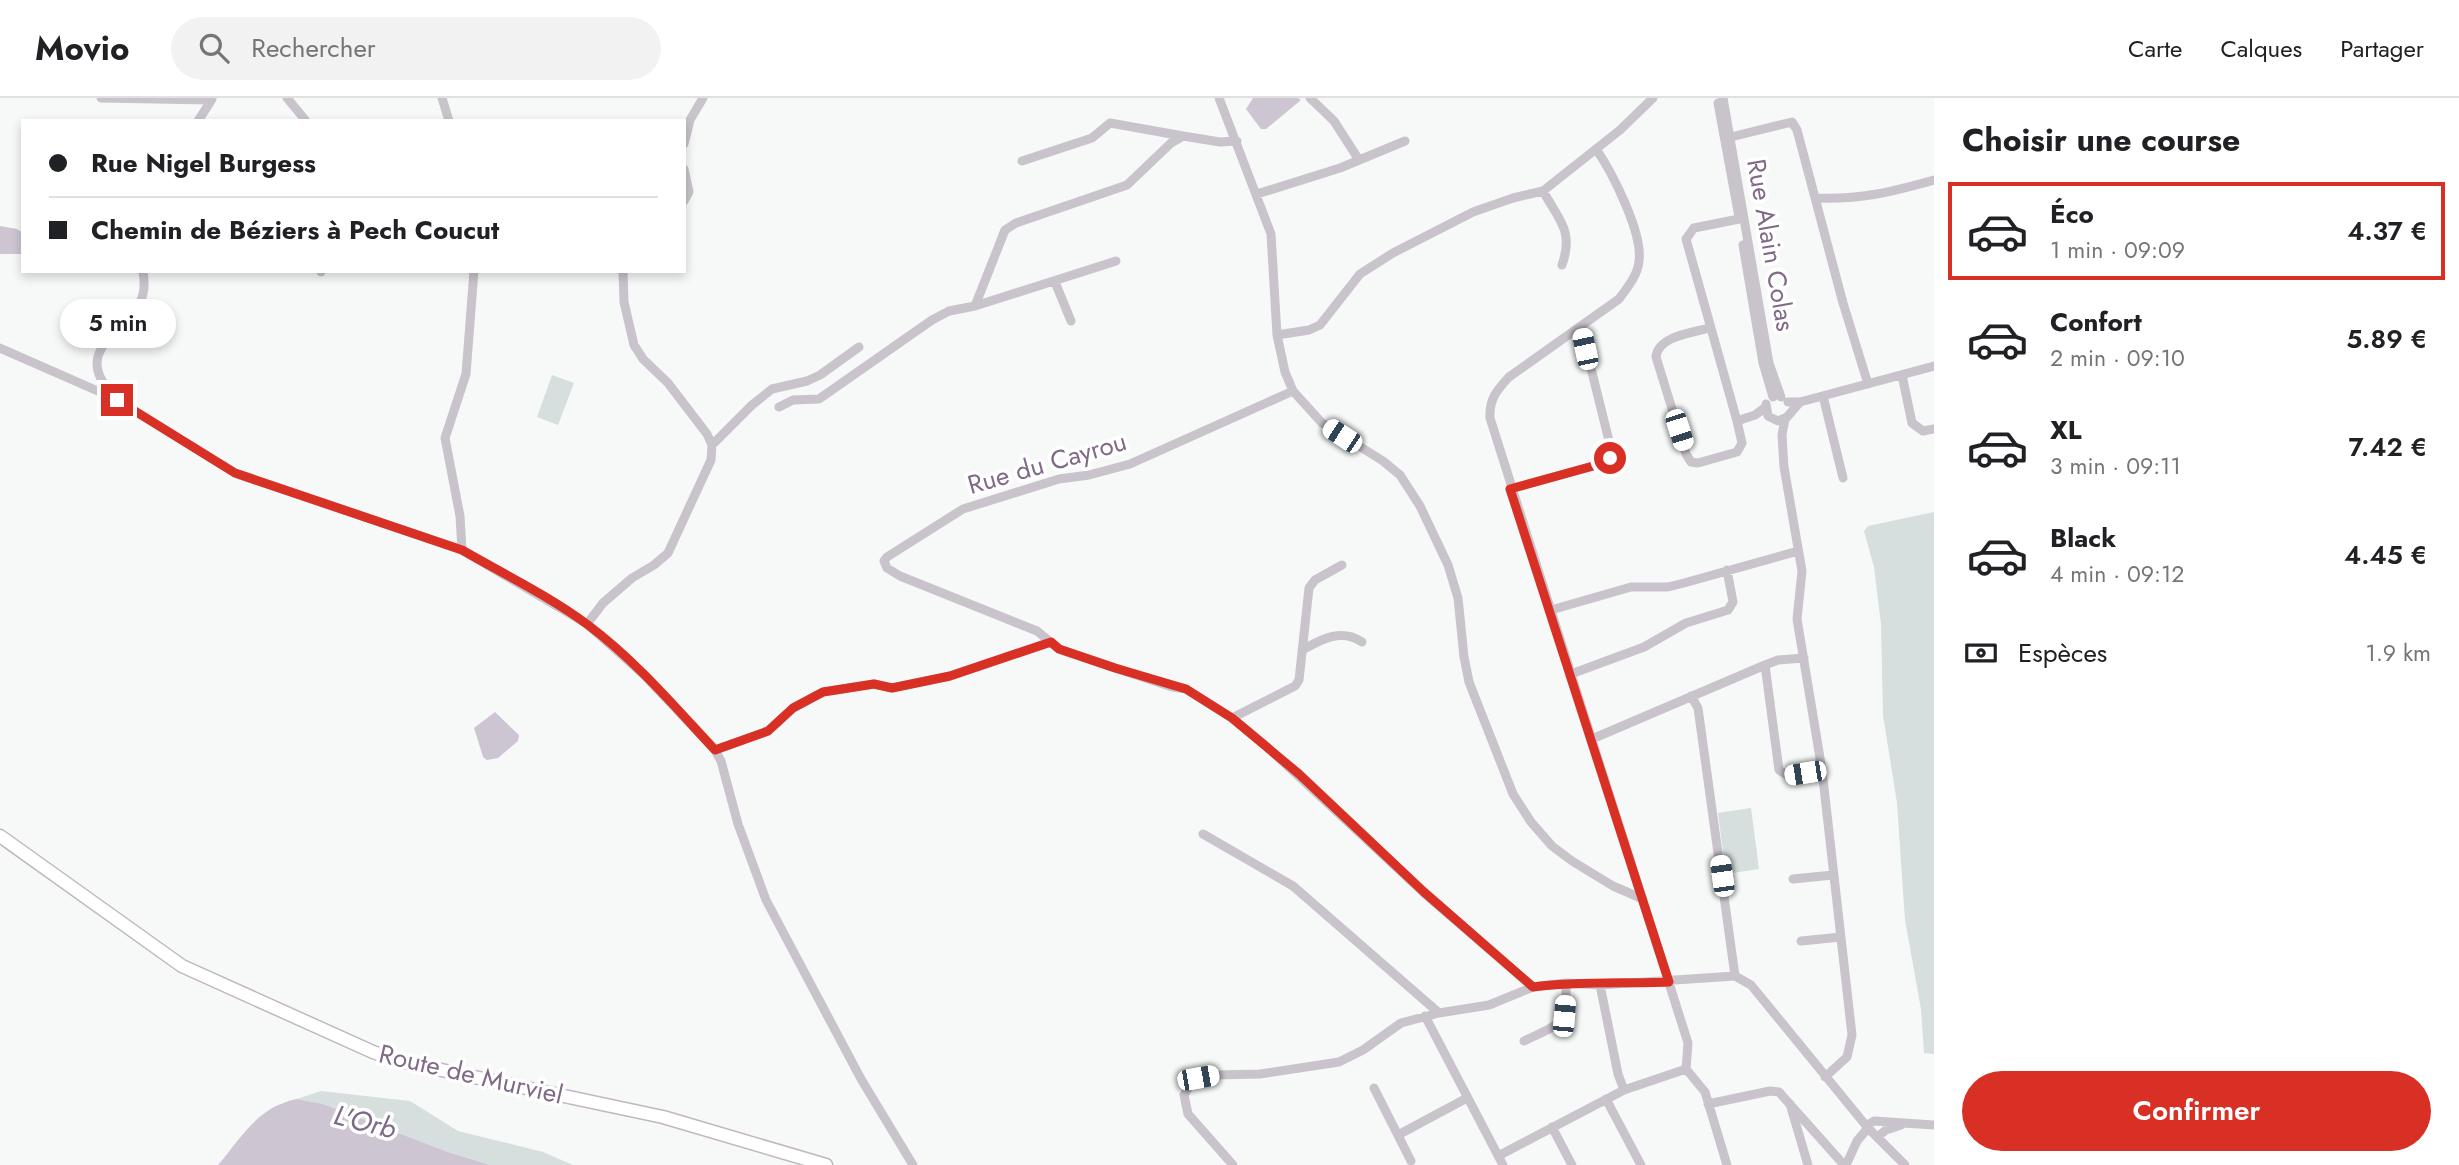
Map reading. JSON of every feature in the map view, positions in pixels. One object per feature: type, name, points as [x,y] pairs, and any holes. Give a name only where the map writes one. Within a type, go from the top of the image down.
[{"type":"main road","name":"Route de Murviel","points":[[0,836],[182,966],[373,1052],[399,1061],[663,1117],[826,1165]]},
{"type":"street","points":[[101,98],[212,99]]},
{"type":"street","points":[[287,98],[304,119]]},
{"type":"street","points":[[442,98],[449,119]]},
{"type":"street","points":[[686,136],[690,120],[703,98]]},
{"type":"street","points":[[1219,98],[1271,234],[1277,335],[1285,372],[1293,391],[1322,423],[1400,475],[1420,506],[1448,565],[1458,598],[1469,682],[1513,794],[1531,822],[1552,846],[1616,888],[1643,900]]},
{"type":"street","points":[[1310,98],[1334,121],[1359,160]]},
{"type":"street","points":[[1277,335],[1309,330],[1320,325],[1360,274],[1393,253],[1473,212],[1543,191],[1596,149],[1653,98]]},
{"type":"street","name":"Rue Alain Colas","points":[[1717,98],[1763,363],[1778,408]]},
{"type":"street","name":"Rue Alain Colas","points":[[1723,98],[1778,408]]},
{"type":"street","points":[[199,119],[212,99]]},
{"type":"street","points":[[1731,136],[1792,122],[1797,130],[1868,384]]},
{"type":"street","points":[[1022,161],[1092,138],[1110,123],[1220,142],[1237,141]]},
{"type":"street","points":[[975,306],[1005,230],[1016,223],[1127,185],[1171,143],[1183,136]]},
{"type":"street","points":[[1257,194],[1359,160],[1405,141]]},
{"type":"street","points":[[1596,149],[1616,182],[1638,241],[1640,261],[1631,282],[1619,299],[1509,377],[1492,398],[1489,405],[1490,418],[1510,489],[1688,1043],[1686,1069],[1702,1087],[1727,1165]]},
{"type":"street","points":[[686,178],[689,192],[686,197]]},
{"type":"street","points":[[1815,198],[1877,196],[1934,180]]},
{"type":"street","points":[[1543,191],[1568,236],[1562,265]]},
{"type":"street","points":[[1709,328],[1662,343],[1657,349],[1656,357],[1686,454],[1691,462],[1698,463],[1737,452],[1742,443],[1686,239],[1694,228],[1739,219]]},
{"type":"street","points":[[779,407],[793,400],[818,399],[949,311],[975,306],[1116,261]]},
{"type":"street","points":[[116,399],[99,375],[100,349],[137,306],[143,294],[143,273]]},
{"type":"street","points":[[462,550],[460,516],[445,439],[466,374],[474,273]]},
{"type":"street","points":[[587,624],[603,603],[632,578],[668,553],[711,460],[712,445],[707,434],[668,383],[643,359],[634,345],[624,302],[623,273]]},
{"type":"street","points":[[1055,282],[1070,321]]},
{"type":"street","points":[[1510,489],[1604,463],[1610,458],[1611,449],[1581,328]]},
{"type":"street","points":[[712,445],[751,405],[772,389],[813,378],[859,347]]},
{"type":"street","points":[[0,348],[116,399],[235,473],[462,550],[587,624],[645,676],[715,750],[722,761],[738,824],[766,900],[861,1079],[913,1165]]},
{"type":"street","points":[[1737,421],[1934,366]]},
{"type":"street","points":[[1902,375],[1912,423],[1923,431],[1934,429]]},
{"type":"street","name":"Rue du Cayrou","points":[[1293,391],[1130,464],[1089,475],[1059,479],[963,509],[887,556],[884,561],[887,568],[900,576],[1037,631],[1059,649],[1186,689],[1232,718],[1299,774],[1424,892],[1533,987]]},
{"type":"street","points":[[1823,396],[1843,478]]},
{"type":"street","points":[[1778,408],[1784,467],[1802,571],[1797,619],[1822,770],[1852,1042],[1842,1064],[1825,1077]]},
{"type":"street","points":[[1551,610],[1631,587],[1668,587],[1798,551]]},
{"type":"street","points":[[1232,718],[1295,686],[1301,675],[1309,588],[1315,579],[1342,565]]},
{"type":"street","points":[[1571,674],[1651,643],[1686,623],[1728,610],[1733,602],[1727,570]]},
{"type":"street","points":[[1304,649],[1331,635],[1356,638],[1362,642]]},
{"type":"street","points":[[715,750],[768,731],[793,708],[823,692],[874,684],[892,688],[950,676],[1051,642]]},
{"type":"street","points":[[1592,739],[1777,660],[1804,658]]},
{"type":"street","points":[[1765,665],[1779,770],[1787,775],[1822,770]]},
{"type":"street","points":[[1691,696],[1698,708],[1735,976]]},
{"type":"street","points":[[1203,834],[1293,886],[1439,1013]]},
{"type":"street","points":[[1616,888],[1630,880],[1634,869]]},
{"type":"street","points":[[1793,878],[1833,875]]},
{"type":"street","points":[[1801,941],[1840,937]]},
{"type":"street","points":[[1233,1165],[1188,1114],[1184,1095],[1190,1082],[1216,1075],[1260,1074],[1339,1062],[1363,1050],[1401,1023],[1424,1016],[1489,1005],[1533,987],[1566,983],[1600,985],[1669,982],[1735,976],[1751,985],[1867,1127],[1905,1165]]},
{"type":"street","points":[[1524,1041],[1556,1026],[1564,1016],[1566,983]]},
{"type":"street","points":[[1600,985],[1618,1074],[1624,1090]]},
{"type":"street","points":[[1424,1016],[1500,1161],[1552,1127],[1624,1090],[1686,1069]]},
{"type":"street","points":[[1374,1088],[1412,1161]]},
{"type":"street","points":[[1708,1104],[1770,1091],[1779,1092],[1845,1165],[1857,1141],[1874,1121],[1934,1125]]},
{"type":"street","points":[[1398,1135],[1467,1098]]},
{"type":"street","points":[[1606,1099],[1641,1165]]},
{"type":"street","points":[[1790,1102],[1808,1165]]},
{"type":"street","points":[[1877,1137],[1891,1128],[1906,1124]]},
{"type":"street","points":[[1552,1127],[1572,1165]]},
{"type":"shaded area","points":[[552,375],[574,383],[558,425],[537,417]]},
{"type":"shaded area","points":[[1934,512],[1934,1054],[1924,1053],[1921,1009],[1905,920],[1897,803],[1883,715],[1881,624],[1874,567],[1864,531],[1868,526]]},
{"type":"shaded area","points":[[1751,808],[1759,869],[1726,874],[1718,813]]},
{"type":"shaded area","points":[[321,1091],[410,1101],[458,1131],[543,1152],[573,1165],[490,1165],[448,1152],[323,1104],[297,1099]]},
{"type":"water","points":[[1253,98],[1301,100],[1266,129],[1261,129],[1246,109]]},
{"type":"water","points":[[0,226],[21,232],[21,254],[0,254]]},
{"type":"water","points":[[495,712],[519,735],[518,741],[498,758],[487,760],[483,757],[474,728]]},
{"type":"water","name":"L'Orb","points":[[297,1099],[323,1104],[448,1152],[490,1165],[218,1165],[261,1116],[283,1103]]},
{"type":"route","points":[[117,400],[235,473],[462,550],[495,569],[587,624],[645,676],[715,750],[768,731],[793,708],[823,692],[874,684],[892,688],[950,676],[1032,646],[1051,642],[1059,649],[1172,687],[1186,689],[1232,718],[1299,774],[1424,892],[1533,987],[1566,983],[1600,985],[1669,982],[1510,489],[1604,463],[1610,458]]}]
